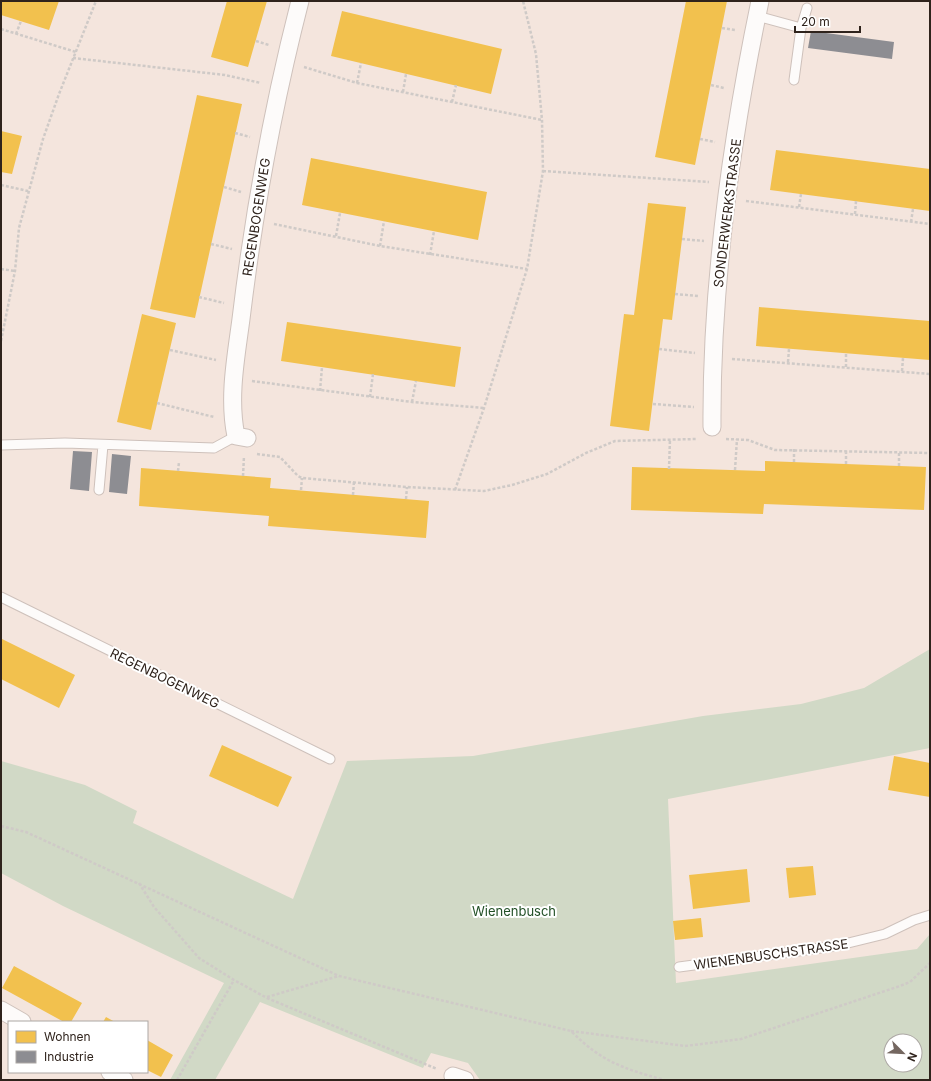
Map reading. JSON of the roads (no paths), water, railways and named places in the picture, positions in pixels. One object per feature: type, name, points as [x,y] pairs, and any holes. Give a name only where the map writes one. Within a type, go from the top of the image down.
[{"type":"street","name":"REGENBOGENWEG","points":[[242,437],[234,379],[242,308],[254,220],[279,87],[300,1]]},
{"type":"street","name":"SONDERWERKSTRASSE","points":[[708,433],[712,409],[714,356],[728,191],[759,9]]},
{"type":"street","points":[[1,1010],[20,1021]]},
{"type":"street","points":[[112,1073],[124,1080]]},
{"type":"lane","points":[[794,80],[802,28],[807,8]]},
{"type":"lane","points":[[759,9],[802,28]]},
{"type":"lane","points":[[1,445],[65,443],[214,448],[242,437]]},
{"type":"lane","points":[[99,490],[103,445]]},
{"type":"lane","name":"REGENBOGENWEG","points":[[1,597],[330,759]]},
{"type":"lane","name":"WIENENBUSCHSTRASSE","points":[[679,967],[836,946],[885,934],[914,920],[930,915]]},
{"type":"park label","name":"Wienenbusch","points":[[514,911]]}]
